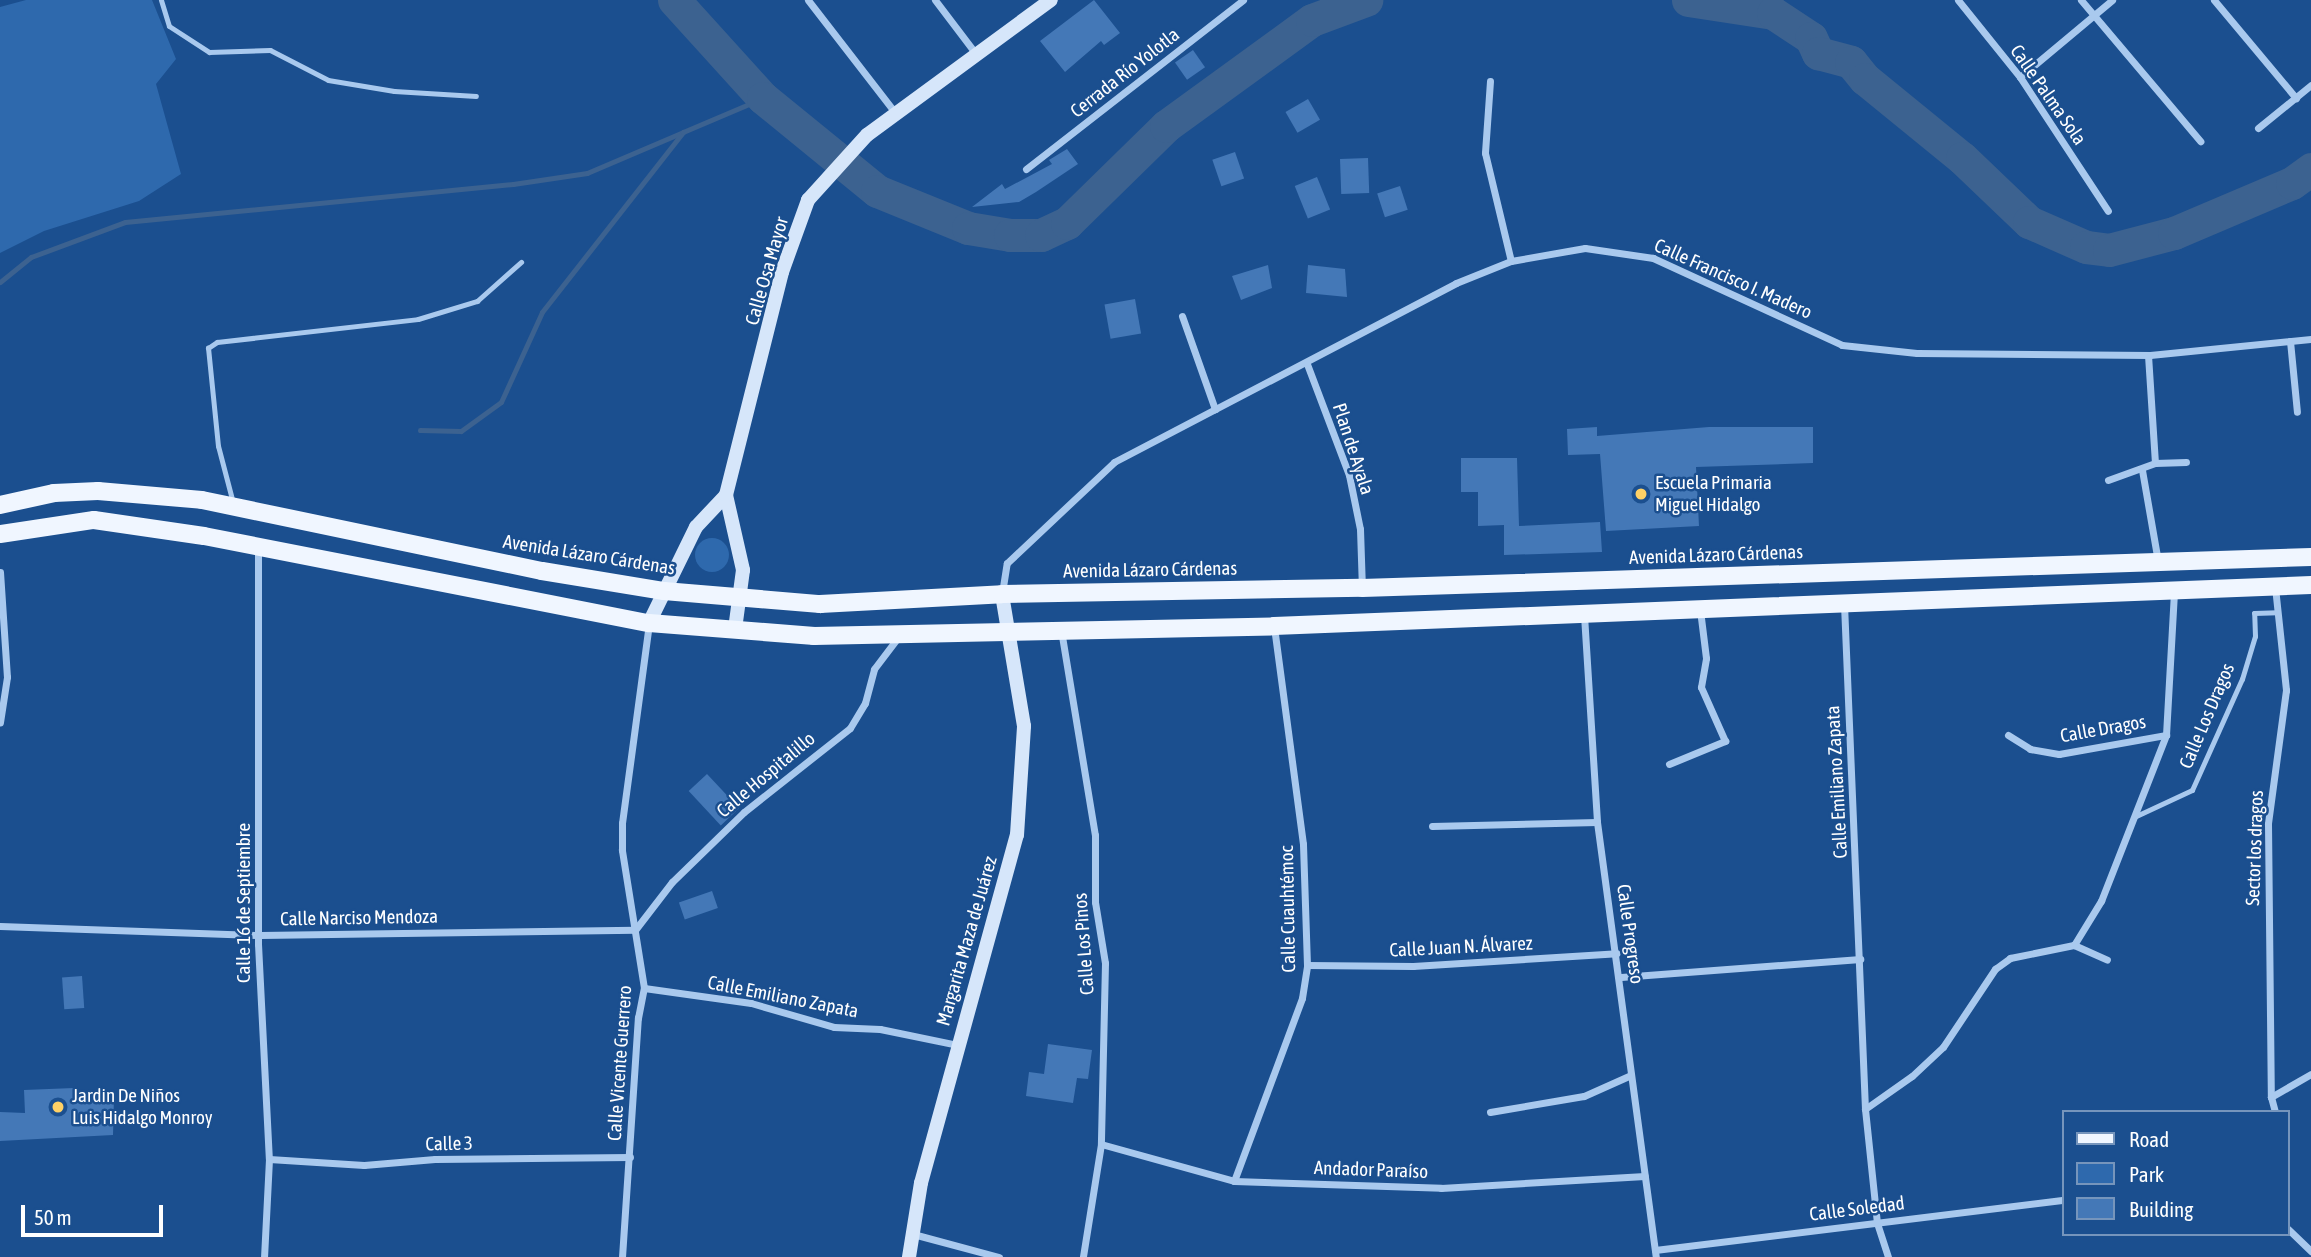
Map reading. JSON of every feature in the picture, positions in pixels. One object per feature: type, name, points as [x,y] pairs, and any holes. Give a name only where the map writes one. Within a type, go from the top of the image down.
[{"type":"main road","name":"Calle Osa Mayor","points":[[735,629],[743,570],[726,495],[782,272],[808,200],[867,135],[1051,0]]},
{"type":"main road","name":"Avenida Lázaro Cárdenas","points":[[0,505],[54,494],[99,491],[234,507],[542,571],[664,591],[820,604],[1002,594],[1362,588],[2311,557]]},
{"type":"main road","name":"Calle Osa Mayor","points":[[649,623],[696,527],[726,495]]},
{"type":"main road","points":[[0,534],[94,520],[649,623],[814,636],[1274,626],[2311,585]]},
{"type":"main road","name":"Margarita Maza de Juárez","points":[[909,1257],[921,1183],[1017,835],[1024,726],[1002,594]]},
{"type":"street","points":[[808,0],[896,114]]},
{"type":"street","points":[[934,0],[976,54]]},
{"type":"street","name":"Cerrada Río Yolotla","points":[[1026,169],[1243,0]]},
{"type":"street","name":"Calle Palma Sola","points":[[1958,0],[2020,77],[2108,211]]},
{"type":"street","points":[[2081,0],[2200,141]]},
{"type":"street","points":[[2020,77],[2112,0]]},
{"type":"street","points":[[2214,0],[2296,98]]},
{"type":"street","points":[[1490,81],[1485,153],[1511,261]]},
{"type":"street","points":[[2258,128],[2311,85]]},
{"type":"street","name":"Calle Francisco I. Madero","points":[[1002,594],[1007,564],[1114,462],[1307,364],[1456,283],[1511,261],[1585,248],[1653,258],[1842,345],[1917,353],[2148,355],[2311,340]]},
{"type":"street","points":[[1182,316],[1215,410]]},
{"type":"street","points":[[2290,341],[2297,412]]},
{"type":"street","points":[[2148,355],[2155,463]]},
{"type":"street","name":"Plan de Ayala","points":[[1307,364],[1349,475],[1360,529],[1362,588]]},
{"type":"street","points":[[2108,480],[2142,470],[2155,463],[2186,462]]},
{"type":"street","points":[[2142,470],[2158,562]]},
{"type":"street","name":"Calle 16 de Septiembre","points":[[258,549],[260,935],[269,1159],[264,1257]]},
{"type":"street","points":[[0,572],[7,677],[0,722]]},
{"type":"street","name":"Sector los dragos","points":[[2274,586],[2286,690],[2268,824],[2271,1097],[2274,1110]]},
{"type":"street","name":"Calle Los Dragos","points":[[2074,945],[2101,901],[2166,734],[2174,591]]},
{"type":"street","name":"Calle Emiliano Zapata","points":[[1844,603],[1865,1109],[1877,1223],[1888,1257]]},
{"type":"street","points":[[1670,764],[1725,741],[1701,687],[1706,658],[1700,610]]},
{"type":"street","name":"Calle Progreso","points":[[1584,615],[1597,822],[1621,977],[1629,1076],[1656,1253]]},
{"type":"street","name":"Calle Vicente Guerrero","points":[[622,1257],[638,1018],[644,988],[622,850],[622,823],[649,623]]},
{"type":"street","name":"Calle Cuauhtémoc","points":[[1234,1181],[1302,998],[1307,965],[1303,844],[1274,626]]},
{"type":"street","name":"Calle Los Pinos","points":[[1061,629],[1095,835],[1095,902],[1105,963],[1101,1144],[1083,1257]]},
{"type":"street","name":"Calle Hospitalillo","points":[[635,930],[672,882],[744,812],[850,728],[865,703],[874,669],[899,635]]},
{"type":"street","name":"Calle Dragos","points":[[2008,736],[2030,749],[2059,754],[2166,734]]},
{"type":"street","points":[[1432,826],[1597,822]]},
{"type":"street","name":"Calle Narciso Mendoza","points":[[0,926],[260,935],[635,930]]},
{"type":"street","points":[[1865,1109],[1912,1076],[1943,1047],[1994,969],[2010,958],[2074,945],[2107,960]]},
{"type":"street","name":"Calle Juan N. Álvarez","points":[[1307,965],[1413,966],[1617,953]]},
{"type":"street","points":[[1621,977],[1860,959]]},
{"type":"street","name":"Calle Emiliano Zapata","points":[[644,988],[751,1003],[834,1027],[880,1029],[958,1045]]},
{"type":"street","points":[[2271,1097],[2311,1074]]},
{"type":"street","points":[[1490,1112],[1584,1096],[1629,1076]]},
{"type":"street","name":"Andador Paraíso","points":[[1101,1144],[1234,1181],[1441,1188],[1645,1176]]},
{"type":"street","name":"Calle 3","points":[[269,1159],[364,1165],[435,1159],[629,1157]]},
{"type":"street","name":"Calle Soledad","points":[[1656,1253],[2062,1200]]},
{"type":"street","points":[[2290,1231],[2311,1251]]},
{"type":"street","points":[[913,1234],[999,1257]]},
{"type":"lane","points":[[161,0],[169,26],[209,52],[270,50],[328,80],[394,91],[476,96]]},
{"type":"lane","points":[[234,507],[218,446],[208,348],[217,342],[418,319],[477,301],[521,262]]},
{"type":"lane","name":"Calle Los Dragos","points":[[2134,817],[2192,790],[2242,679],[2255,636],[2254,613],[2277,612]]},
{"type":"green space","points":[[26,0],[152,0],[176,59],[156,84],[181,174],[139,201],[44,231],[0,253],[0,7]]},
{"type":"green space","points":[[712,538],[724,543],[729,555],[724,567],[712,572],[700,567],[695,555],[700,543]]},
{"type":"building","points":[[1094,0],[1120,33],[1104,45],[1101,41],[1065,72],[1040,41]]},
{"type":"building","points":[[1193,50],[1205,67],[1187,80],[1175,63]]},
{"type":"building","points":[[1308,99],[1320,120],[1297,133],[1285,112]]},
{"type":"building","points":[[1067,149],[1078,164],[1036,192],[1019,202],[972,207],[1002,184],[1005,189],[1052,164],[1049,160]]},
{"type":"building","points":[[1235,152],[1244,178],[1221,186],[1212,160]]},
{"type":"building","points":[[1368,158],[1369,193],[1341,194],[1340,159]]},
{"type":"building","points":[[1317,177],[1330,209],[1308,218],[1295,186]]},
{"type":"building","points":[[1400,186],[1408,210],[1385,217],[1377,193]]},
{"type":"building","points":[[1268,265],[1272,288],[1241,300],[1232,276]]},
{"type":"building","points":[[1308,265],[1345,269],[1347,297],[1306,293]]},
{"type":"building","points":[[1135,299],[1141,333],[1111,339],[1104,304]]},
{"type":"building","points":[[1597,427],[1597,436],[1709,427],[1813,427],[1813,463],[1696,467],[1699,526],[1606,531],[1600,454],[1568,455],[1567,429]]},
{"type":"building","points":[[1461,458],[1517,458],[1519,526],[1600,522],[1602,552],[1504,555],[1504,525],[1478,526],[1478,492],[1461,492]]},
{"type":"building","points":[[707,774],[739,808],[721,825],[689,791]]},
{"type":"building","points":[[712,891],[718,908],[685,919],[679,902]]},
{"type":"building","points":[[82,976],[84,1008],[64,1009],[62,977]]},
{"type":"building","points":[[1048,1044],[1092,1050],[1088,1079],[1077,1078],[1073,1103],[1026,1096],[1029,1072],[1044,1074]]},
{"type":"building","name":"Jardin De Niños Luis Hidalgo Monroy","points":[[74,1088],[74,1095],[114,1097],[113,1135],[0,1141],[0,1112],[25,1113],[24,1090]]},
{"type":"waterway","points":[[674,0],[763,98],[877,191],[968,228],[1010,235],[1041,235],[1067,223],[1166,126],[1312,20],[1366,0]]},
{"type":"waterway","points":[[1688,0],[1773,13],[1811,38],[1818,53],[1851,62],[1865,79],[1962,158],[2029,222],[2086,247],[2109,250],[2174,233],[2292,183],[2311,169]]},
{"type":"waterway","points":[[420,430],[461,431],[501,402],[542,312],[683,132],[763,98]]},
{"type":"waterway","points":[[0,282],[31,257],[125,222],[513,184],[587,173],[683,132]]},
{"type":"place","name":"Escuela Primaria Miguel Hidalgo","points":[[1641,494]]},
{"type":"place","name":"Jardin De Niños Luis Hidalgo Monroy","points":[[58,1107]]}]
